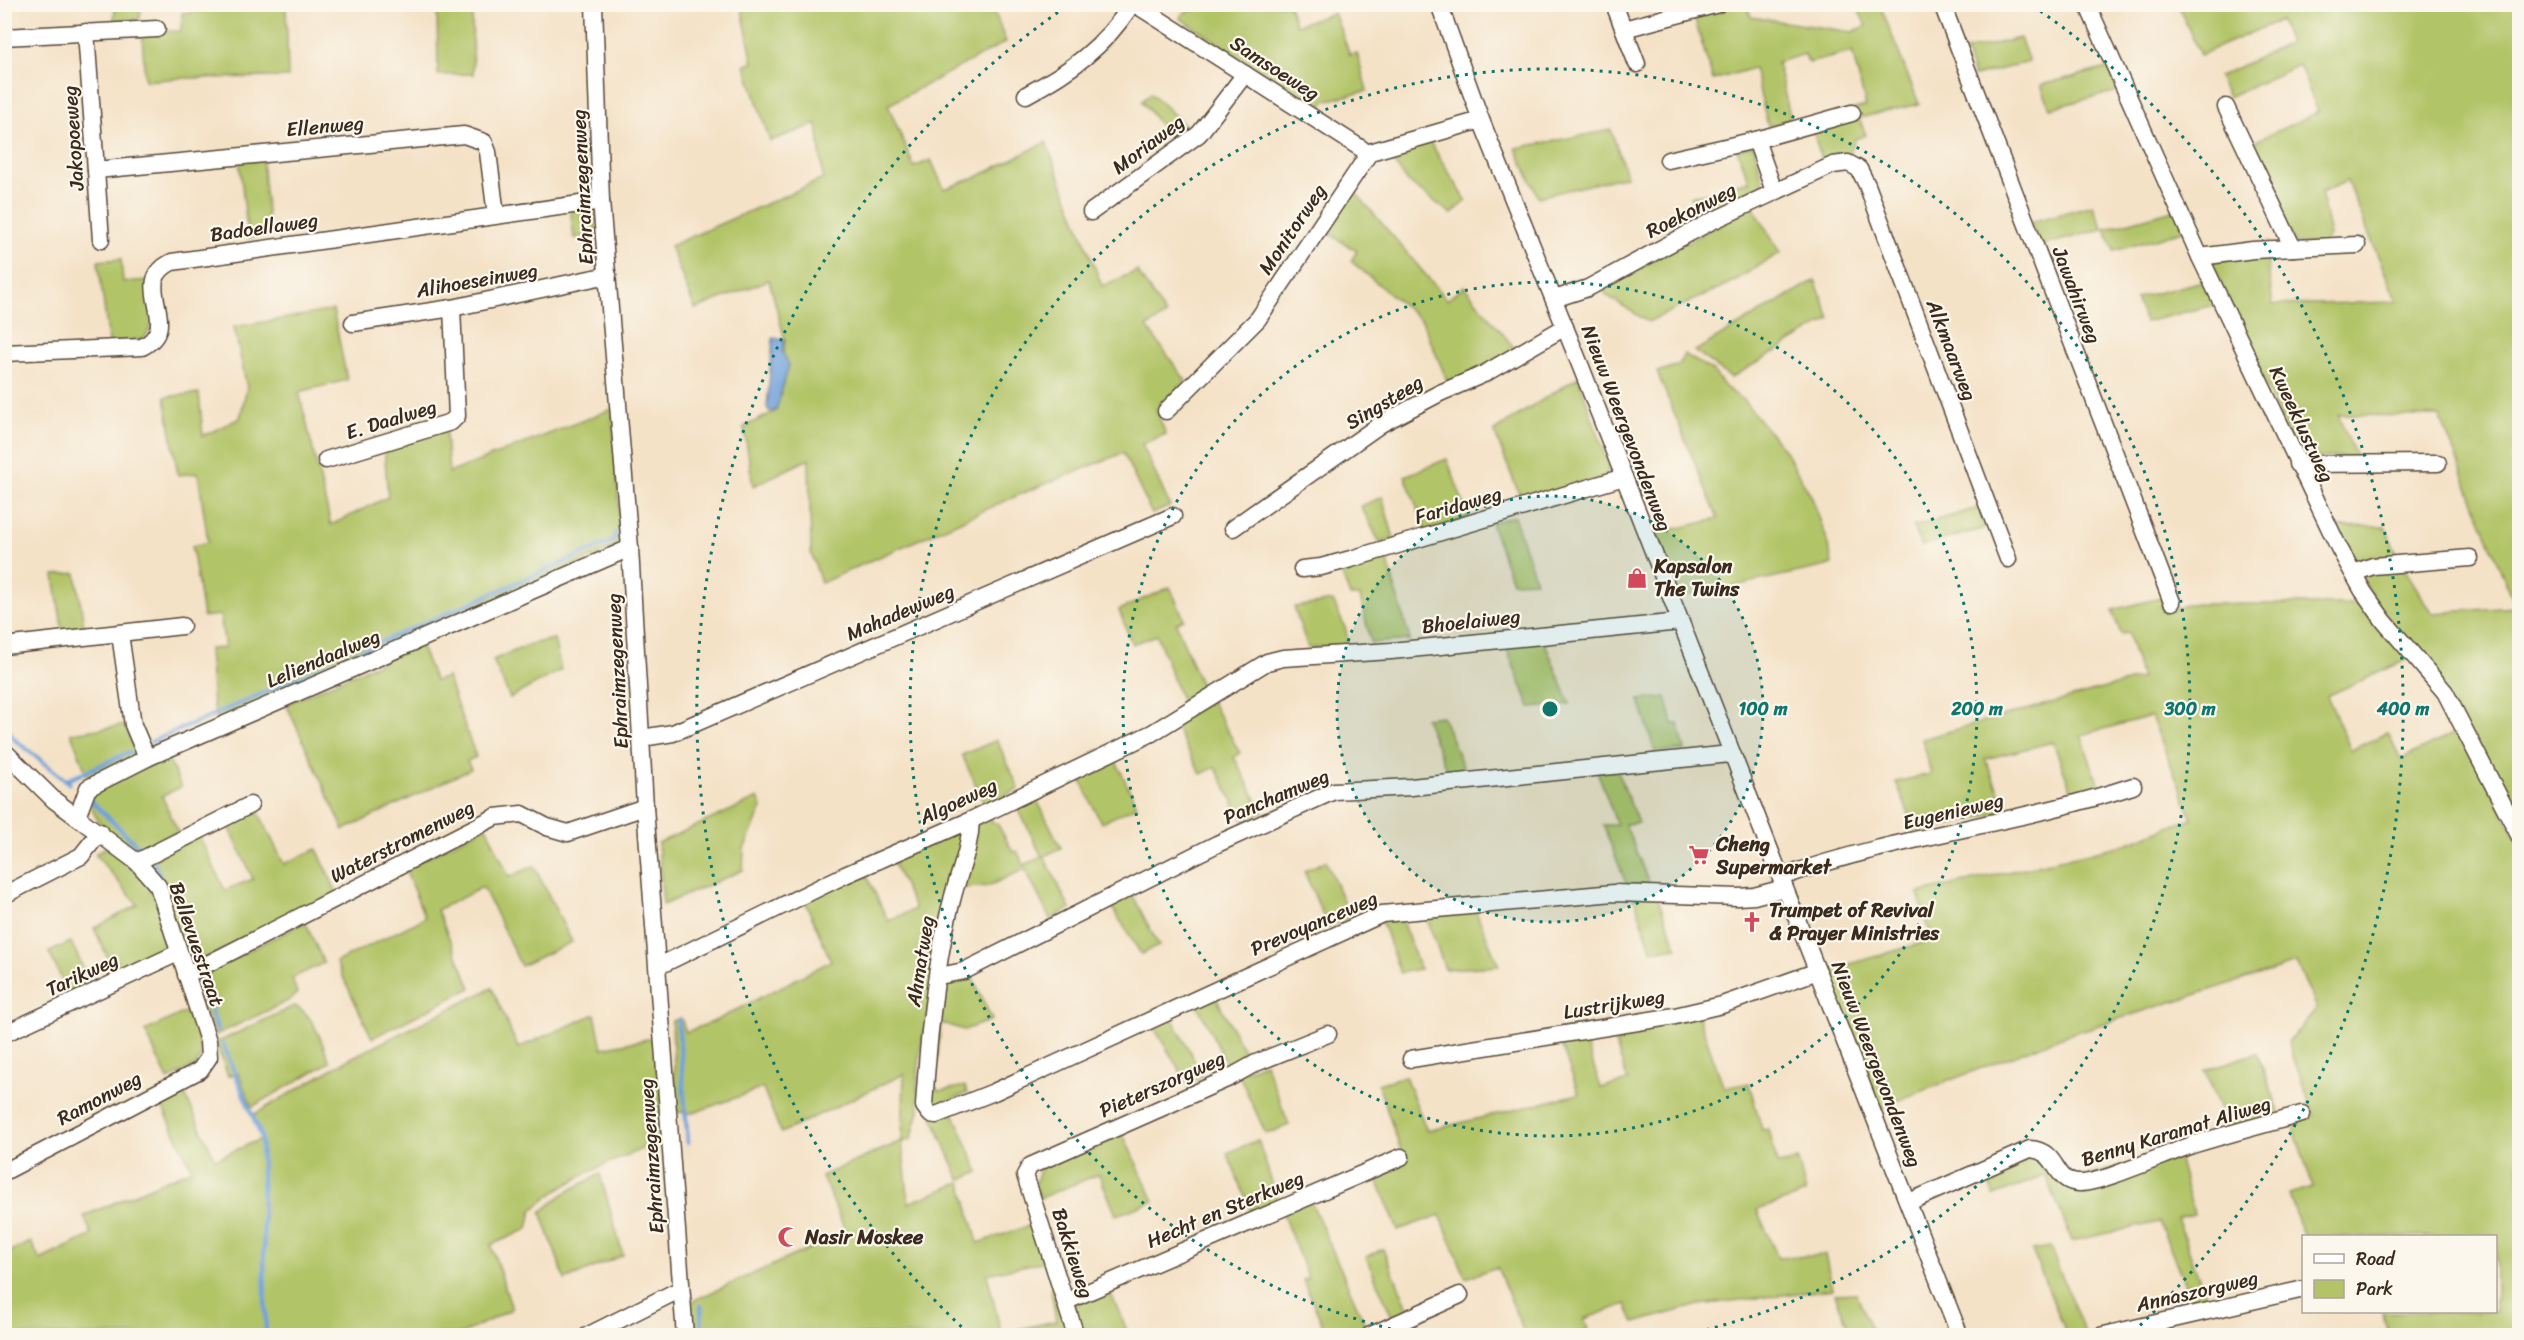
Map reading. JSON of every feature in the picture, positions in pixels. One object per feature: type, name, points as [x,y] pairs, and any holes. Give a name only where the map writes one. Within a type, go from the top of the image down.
[{"type":"street","name":"Ephraimzegenweg","points":[[594,4],[601,201],[630,548],[645,807],[659,966],[685,1335]]},
{"type":"street","name":"Samsoeweg","points":[[1133,4],[1362,149]]},
{"type":"street","points":[[1026,95],[1063,75],[1097,49],[1118,26],[1133,4]]},
{"type":"street","name":"Nieuw Weergevondenweg","points":[[1439,4],[1481,120],[1554,299],[1730,754],[1909,1202],[1956,1334]]},
{"type":"street","points":[[1614,4],[1637,64]]},
{"type":"street","points":[[1624,29],[1718,4]]},
{"type":"street","name":"Jawahirweg","points":[[1942,4],[2172,602]]},
{"type":"street","name":"Kweeklustweg","points":[[2087,4],[2200,256],[2297,464],[2363,591],[2384,621],[2445,692],[2520,837]]},
{"type":"street","points":[[4,37],[157,29]]},
{"type":"street","name":"Jakopoeweg","points":[[86,32],[101,240]]},
{"type":"street","name":"Moriaweg","points":[[1091,212],[1199,134],[1245,74]]},
{"type":"street","points":[[2226,107],[2293,248]]},
{"type":"street","points":[[1668,160],[1756,140],[1852,113]]},
{"type":"street","name":"Monitorweg","points":[[1166,411],[1258,319],[1370,152],[1481,120]]},
{"type":"street","name":"Ellenweg","points":[[96,170],[464,135],[484,142],[488,152],[496,215]]},
{"type":"street","points":[[1756,140],[1774,191]]},
{"type":"street","name":"Roekonweg","points":[[1554,299],[1588,288],[1710,222],[1774,191],[1833,165],[1848,163]]},
{"type":"street","name":"Alkmaarweg","points":[[1848,163],[1859,169],[1867,185],[2008,559]]},
{"type":"street","name":"Badoellaweg","points":[[4,353],[142,347],[148,344],[158,333],[160,320],[153,285],[155,274],[171,261],[601,201]]},
{"type":"street","points":[[2200,256],[2356,245]]},
{"type":"street","name":"Alihoeseinweg","points":[[353,323],[452,308],[608,275]]},
{"type":"street","name":"E. Daalweg","points":[[326,460],[451,422],[457,416],[459,407],[452,308]]},
{"type":"street","name":"Singsteeg","points":[[1233,528],[1381,424],[1440,393],[1484,374],[1565,327]]},
{"type":"street","points":[[2297,464],[2438,464]]},
{"type":"street","name":"Faridaweg","points":[[1302,569],[1321,567],[1351,559],[1624,477]]},
{"type":"street","name":"Mahadewweg","points":[[642,738],[673,733],[1173,516]]},
{"type":"street","name":"Leliendaalweg","points":[[77,817],[88,788],[147,758],[630,548]]},
{"type":"street","points":[[2354,573],[2373,566],[2470,558]]},
{"type":"street","name":"Bhoelaiweg","points":[[1267,662],[1283,658],[1391,651],[1680,622]]},
{"type":"street","points":[[4,646],[182,626]]},
{"type":"street","points":[[120,634],[133,726],[147,758]]},
{"type":"street","name":"Algoeweg","points":[[659,966],[845,875],[971,820],[1152,733],[1267,662]]},
{"type":"street","points":[[4,751],[54,800],[100,832],[81,855],[4,895]]},
{"type":"street","name":"Panchamweg","points":[[939,976],[964,971],[1218,844],[1343,789],[1411,787],[1730,754]]},
{"type":"street","name":"Eugenieweg","points":[[1783,883],[1846,856],[2002,822],[2133,786]]},
{"type":"street","points":[[137,862],[250,805]]},
{"type":"street","name":"Waterstromenweg","points":[[186,975],[495,817],[522,814],[547,827],[567,833],[645,807]]},
{"type":"street","name":"Ahmatweg","points":[[926,1111],[924,1106],[927,1055],[939,976],[952,900],[970,845],[971,820]]},
{"type":"street","name":"Bellevuestraat","points":[[100,832],[137,862],[158,886],[208,1041],[209,1056]]},
{"type":"street","name":"Prevoyanceweg","points":[[926,1111],[936,1115],[994,1092],[1382,914],[1614,893],[1754,896],[1783,883]]},
{"type":"street","name":"Tarikweg","points":[[4,1034],[178,953]]},
{"type":"street","name":"Lustrijkweg","points":[[1411,1059],[1675,1016],[1722,1005],[1818,971]]},
{"type":"street","name":"Pieterszorgweg","points":[[1028,1183],[1025,1175],[1030,1166],[1229,1078],[1256,1063],[1328,1034]]},
{"type":"street","name":"Ramonweg","points":[[4,1172],[200,1070],[209,1056]]},
{"type":"street","name":"Benny Karamat Aliweg","points":[[1909,1202],[2030,1149],[2041,1150],[2049,1155],[2060,1174],[2067,1180],[2088,1182],[2192,1146],[2302,1114]]},
{"type":"street","name":"Hecht en Sterkweg","points":[[1067,1301],[1401,1157]]},
{"type":"street","name":"Bakkieweg","points":[[1028,1183],[1076,1335]]},
{"type":"street","points":[[587,1335],[681,1289]]},
{"type":"street","name":"Annaszorgweg","points":[[2100,1335],[2302,1289]]},
{"type":"street","points":[[1369,1335],[1460,1295]]},
{"type":"green space","points":[[1214,4],[1289,5],[1296,25],[1334,13],[1350,55],[1357,53],[1367,91],[1325,101],[1320,110],[1180,18],[1183,13]]},
{"type":"green space","points":[[115,5],[141,5],[140,19],[114,21]]},
{"type":"green space","points":[[192,5],[286,5],[288,77],[180,78],[145,81],[142,32],[181,31],[182,13],[191,13]]},
{"type":"green space","points":[[437,5],[472,5],[473,74],[438,75]]},
{"type":"green space","points":[[741,5],[992,5],[1006,42],[888,105],[914,167],[931,160],[944,189],[979,176],[1046,142],[1102,286],[1137,271],[1166,315],[1147,327],[1186,381],[1156,410],[1166,434],[1142,444],[1170,506],[1152,514],[1123,453],[1023,493],[821,583],[811,552],[809,459],[753,486],[744,427],[776,411],[785,340],[769,280],[695,309],[670,246],[823,179],[817,124],[770,141],[745,65],[753,62]]},
{"type":"green space","points":[[1715,5],[1747,5],[1751,17],[1852,32],[1866,26],[1856,5],[1880,5],[1919,104],[1859,118],[1866,135],[1855,139],[1850,153],[1823,164],[1810,121],[1866,106],[1852,52],[1808,63],[1805,54],[1777,62],[1791,120],[1768,126],[1754,68],[1713,80],[1692,10]]},
{"type":"green space","points":[[2178,5],[2519,5],[2519,819],[2358,573],[2401,563],[2432,613],[2515,607],[2440,416],[2338,415],[2356,457],[2298,458],[2213,265],[2213,261],[2266,252],[2273,305],[2397,302],[2347,181],[2321,193],[2330,236],[2324,243],[2295,244],[2249,144],[2318,112],[2299,65],[2228,97],[2218,77],[2289,43],[2280,20],[2200,55]]},
{"type":"green space","points":[[2020,38],[2029,62],[1974,76],[1965,51]]},
{"type":"green space","points":[[2108,68],[2119,91],[2050,108],[2041,85]]},
{"type":"green space","points":[[1151,93],[1192,132],[1175,146],[1142,101]]},
{"type":"green space","points":[[1611,130],[1627,176],[1538,197],[1516,148]]},
{"type":"green space","points":[[1425,134],[1466,200],[1452,214],[1409,183],[1383,148]]},
{"type":"green space","points":[[1754,145],[1764,188],[1702,221],[1691,197],[1749,181],[1737,149]]},
{"type":"green space","points":[[262,157],[269,235],[248,238],[239,160]]},
{"type":"green space","points":[[1351,187],[1447,300],[1464,286],[1516,350],[1449,385],[1422,321],[1351,261],[1357,251],[1322,229]]},
{"type":"green space","points":[[2093,205],[2103,229],[2040,246],[2031,222]]},
{"type":"green space","points":[[595,206],[597,236],[574,238],[570,207]]},
{"type":"green space","points":[[1753,206],[1780,253],[1734,281],[1648,322],[1606,295],[1603,287]]},
{"type":"green space","points":[[2177,209],[2186,230],[2114,251],[2105,229]]},
{"type":"green space","points":[[121,259],[123,282],[149,280],[154,321],[144,339],[109,343],[98,261]]},
{"type":"green space","points":[[1815,280],[1830,319],[1731,378],[1695,351]]},
{"type":"green space","points":[[2208,280],[2218,304],[2145,322],[2136,298]]},
{"type":"green space","points":[[333,310],[347,380],[299,392],[331,525],[388,497],[384,445],[445,422],[449,473],[612,409],[621,535],[616,547],[218,721],[213,706],[209,649],[225,648],[220,615],[203,617],[192,546],[208,542],[198,473],[178,475],[165,397],[199,393],[203,436],[240,418],[247,387],[234,327]]},
{"type":"green space","points":[[1684,354],[1713,371],[1725,387],[1743,400],[1785,451],[1812,498],[1829,545],[1832,565],[1681,597],[1657,533],[1718,519],[1657,372],[1679,365]]},
{"type":"green space","points":[[1578,377],[1610,469],[1604,477],[1523,504],[1494,431]]},
{"type":"green space","points":[[1447,459],[1469,518],[1426,531],[1405,476]]},
{"type":"green space","points":[[1382,497],[1394,539],[1380,543],[1361,506]]},
{"type":"green space","points":[[1982,507],[1989,527],[1921,546],[1913,527]]},
{"type":"green space","points":[[1514,516],[1536,581],[1512,582],[1491,523]]},
{"type":"green space","points":[[2385,526],[2398,557],[2362,558],[2355,563],[2332,527]]},
{"type":"green space","points":[[1385,552],[1410,640],[1371,643],[1360,596],[1350,596],[1340,569]]},
{"type":"green space","points":[[76,573],[85,633],[63,635],[54,575]]},
{"type":"green space","points":[[1170,587],[1184,619],[1176,623],[1204,694],[1183,705],[1157,635],[1132,644],[1119,610]]},
{"type":"green space","points":[[2164,597],[2171,611],[2188,604],[2368,604],[2411,658],[2327,696],[2351,750],[2388,733],[2401,759],[2461,730],[2519,844],[2519,1335],[2390,1335],[2382,1313],[2497,1313],[2497,1235],[2303,1235],[2289,1194],[2313,1187],[2292,1123],[2314,1116],[2288,1042],[2317,1008],[2296,963],[2064,1036],[1879,1108],[1829,970],[1932,940],[1918,893],[2123,845],[2192,818],[2151,716],[2081,735],[2099,786],[2072,792],[2053,742],[1985,759],[2006,809],[1995,814],[1916,832],[1896,782],[1931,774],[1922,739],[2141,678],[2128,633],[2121,634],[2112,610]]},
{"type":"green space","points":[[1333,601],[1346,630],[1348,645],[1308,648],[1294,607]]},
{"type":"green space","points":[[1543,638],[1570,704],[1530,707],[1503,640]]},
{"type":"green space","points":[[554,639],[561,670],[510,698],[493,660],[531,644]]},
{"type":"green space","points":[[420,645],[435,681],[447,677],[476,757],[467,761],[471,769],[344,830],[286,704]]},
{"type":"green space","points":[[1666,697],[1673,724],[1678,724],[1685,750],[1655,752],[1639,700]]},
{"type":"green space","points":[[1211,701],[1240,753],[1234,757],[1263,813],[1244,822],[1215,767],[1201,774],[1173,723]]},
{"type":"green space","points":[[1442,716],[1464,769],[1447,771],[1425,718]]},
{"type":"green space","points":[[125,725],[137,755],[89,780],[71,733]]},
{"type":"green space","points":[[997,740],[1019,789],[985,805],[962,755]]},
{"type":"green space","points":[[1112,753],[1137,806],[1101,823],[1076,770]]},
{"type":"green space","points":[[167,756],[181,787],[162,796],[178,832],[142,855],[106,830],[94,812],[91,803],[92,794]]},
{"type":"green space","points":[[1616,766],[1638,823],[1625,824],[1650,885],[1626,883],[1603,825],[1617,825],[1596,768]]},
{"type":"green space","points":[[1033,792],[1061,848],[1044,856],[1070,909],[1050,919],[1025,869],[988,886],[957,889],[976,826],[990,816],[993,823],[997,823],[1013,852],[1017,851],[1024,865],[1042,857],[1015,802]]},
{"type":"green space","points":[[758,798],[762,808],[744,849],[743,870],[663,905],[658,843]]},
{"type":"green space","points":[[255,805],[284,864],[317,849],[337,893],[194,964],[189,963],[147,865],[197,831],[225,890],[253,879],[225,818]]},
{"type":"green space","points":[[486,826],[509,877],[534,866],[572,942],[521,966],[483,887],[437,910],[471,988],[372,1038],[336,962],[425,918],[405,869]]},
{"type":"green space","points":[[955,829],[965,833],[920,1052],[917,1086],[919,1111],[911,1140],[902,1142],[909,1203],[961,1182],[978,1243],[1037,1223],[1050,1260],[987,1274],[1001,1333],[1056,1321],[1051,1287],[1054,1286],[1071,1335],[692,1335],[690,1302],[846,1232],[822,1176],[902,1141],[904,1074],[781,1133],[763,1088],[693,1113],[676,1112],[672,1021],[681,1018],[686,1032],[715,1021],[831,961],[804,899],[862,872],[864,877],[867,876],[888,921],[915,909],[891,858]]},
{"type":"green space","points":[[106,847],[134,870],[150,889],[160,913],[168,948],[167,951],[117,977],[94,928],[138,905],[95,854]]},
{"type":"green space","points":[[1326,861],[1350,917],[1328,927],[1304,871]]},
{"type":"green space","points":[[1632,892],[1655,892],[1677,947],[1652,951]]},
{"type":"green space","points":[[1132,894],[1159,946],[1141,954],[1110,904]]},
{"type":"green space","points":[[1474,907],[1499,966],[1445,969],[1423,908]]},
{"type":"green space","points":[[1399,913],[1420,969],[1400,973],[1380,917]]},
{"type":"green space","points":[[305,922],[324,963],[292,978],[297,993],[290,1000],[216,1035],[199,997],[198,982],[201,975]]},
{"type":"green space","points":[[71,942],[92,987],[70,997],[49,952]]},
{"type":"green space","points":[[969,970],[992,1020],[964,1030],[941,1023],[935,1087],[940,1091],[965,1086],[967,1093],[939,1105],[931,1103],[941,984]]},
{"type":"green space","points":[[492,988],[518,1048],[595,1014],[602,1048],[658,1037],[664,1140],[595,1169],[562,1187],[532,1210],[528,1229],[491,1245],[512,1309],[460,1335],[5,1335],[4,1254],[31,1242],[40,1260],[92,1235],[84,1216],[192,1169],[157,1095],[180,1084],[215,1159],[261,1139],[253,1115],[349,1059]]},
{"type":"green space","points":[[1213,991],[1247,1058],[1228,1067],[1195,1000]]},
{"type":"green space","points":[[294,1006],[301,1009],[312,1022],[330,1062],[252,1107],[238,1073],[228,1076],[216,1043]]},
{"type":"green space","points":[[191,1009],[202,1054],[196,1065],[168,1080],[145,1031]]},
{"type":"green space","points":[[1169,1012],[1203,1077],[1188,1084],[1150,1021]]},
{"type":"green space","points":[[1698,1015],[1724,1088],[1749,1083],[1762,1130],[1769,1129],[1777,1164],[1798,1160],[1806,1193],[1757,1210],[1778,1258],[1825,1255],[1833,1289],[1699,1305],[1634,1323],[1626,1304],[1584,1319],[1589,1329],[1569,1335],[1525,1335],[1497,1267],[1466,1278],[1440,1215],[1398,1230],[1375,1175],[1405,1162],[1378,1084],[1405,1076],[1427,1131],[1579,1094],[1558,1037],[1583,1034],[1601,1088],[1628,1081],[1611,1031]]},
{"type":"green space","points":[[2257,1053],[2281,1116],[2229,1132],[2205,1070]]},
{"type":"green space","points":[[1265,1063],[1289,1125],[1266,1134],[1238,1073]]},
{"type":"green space","points":[[951,1108],[979,1172],[960,1180],[932,1116]]},
{"type":"green space","points":[[1119,1126],[1154,1201],[1116,1215],[1099,1174],[1040,1198],[1035,1185],[1041,1166]]},
{"type":"green space","points":[[1258,1140],[1279,1204],[1253,1216],[1227,1153]]},
{"type":"green space","points":[[2031,1152],[2062,1180],[2177,1154],[2194,1214],[2177,1218],[2209,1305],[2195,1308],[2159,1222],[2072,1241],[2046,1175],[1994,1196],[1985,1173]]},
{"type":"green space","points":[[600,1174],[623,1255],[565,1280],[541,1212],[563,1194]]},
{"type":"green space","points":[[1310,1199],[1368,1331],[1357,1335],[1327,1335],[1303,1280],[1308,1278],[1282,1212]]},
{"type":"green space","points":[[2050,1247],[2085,1333],[2067,1335],[2032,1250]]},
{"type":"green space","points":[[1383,1249],[1410,1312],[1393,1319],[1366,1257]]},
{"type":"green space","points":[[1108,1287],[1129,1335],[1081,1335],[1074,1304]]},
{"type":"green space","points":[[1856,1293],[1873,1335],[1851,1335],[1835,1294]]},
{"type":"green space","points":[[1416,1318],[1424,1335],[1396,1335],[1393,1328]]},
{"type":"water","points":[[773,338],[785,340],[782,351],[789,365],[776,411],[769,411],[767,407]]},
{"type":"waterway","points":[[151,742],[613,541],[616,533]]},
{"type":"waterway","points":[[4,725],[14,739],[69,783]]},
{"type":"waterway","points":[[67,780],[130,752]]},
{"type":"waterway","points":[[88,798],[142,850]]},
{"type":"waterway","points":[[154,862],[160,878]]},
{"type":"waterway","points":[[198,977],[218,1030]]},
{"type":"waterway","points":[[678,1020],[688,1143]]},
{"type":"waterway","points":[[223,1044],[261,1136],[266,1336]]},
{"type":"waterway","points":[[701,1306],[702,1336]]},
{"type":"place","name":"Kapsalon The Twins","points":[[1637,578]]},
{"type":"place","name":"Cheng Supermarket","points":[[1699,855]]},
{"type":"place","name":"Trumpet of Revival & Prayer Ministries","points":[[1752,922]]},
{"type":"place","name":"Nasir Moskee","points":[[788,1237]]}]
